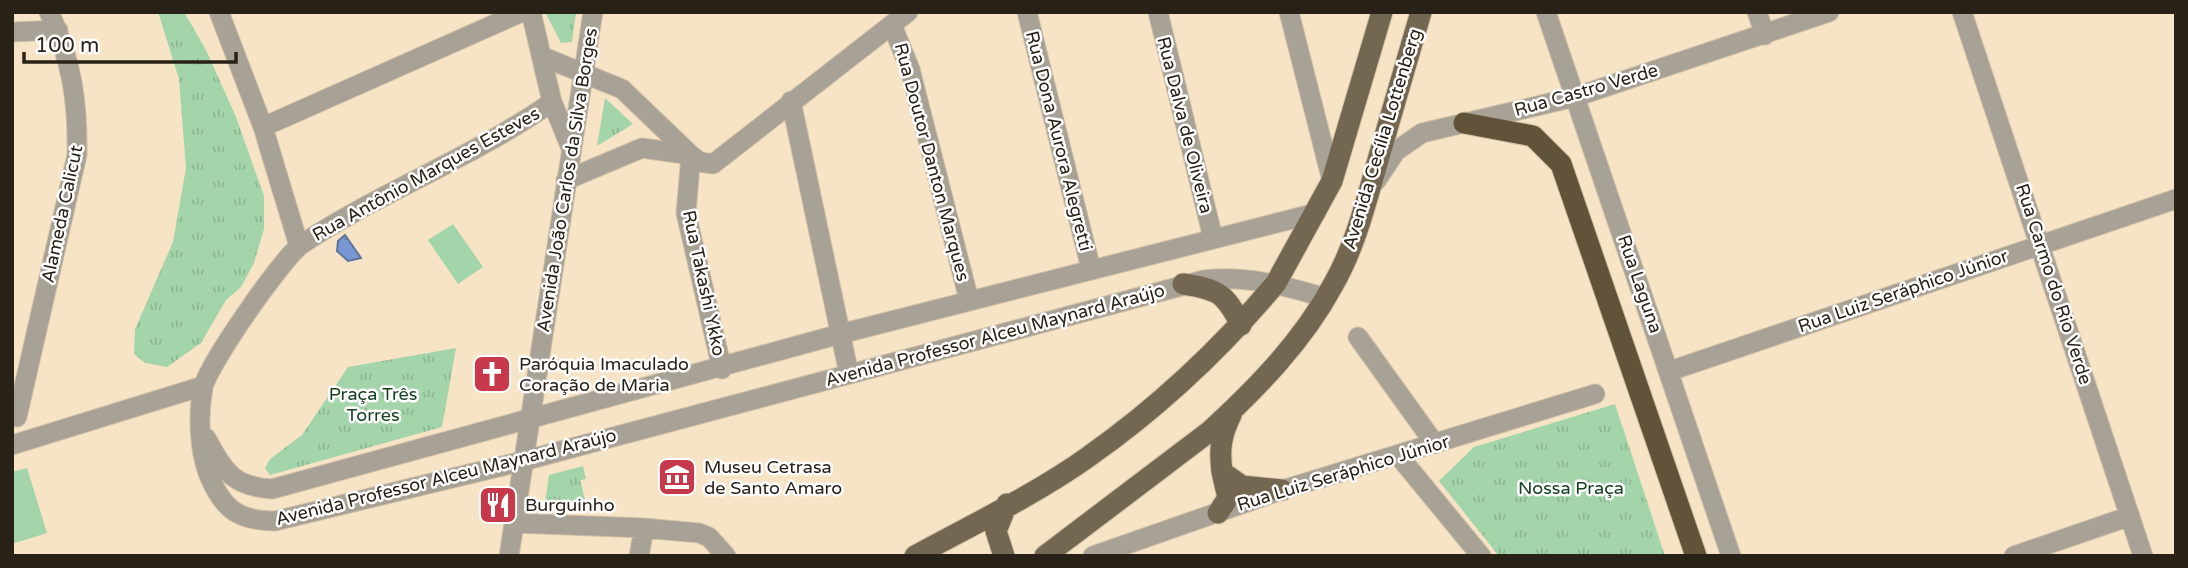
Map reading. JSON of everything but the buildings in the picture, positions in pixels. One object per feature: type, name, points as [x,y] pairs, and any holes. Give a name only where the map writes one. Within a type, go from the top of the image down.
[{"type":"highway","points":[[1464,122],[1533,136],[1561,164],[1619,324],[1696,556]]},
{"type":"main road","name":"Avenida Cecília Lottenberg","points":[[915,556],[932,549],[1086,459],[1176,389],[1241,325],[1276,283],[1332,181],[1382,12]]},
{"type":"main road","name":"Avenida Cecília Lottenberg","points":[[1046,554],[1235,409],[1297,339],[1326,298],[1350,247],[1367,197],[1421,12]]},
{"type":"main road","points":[[1183,284],[1213,289],[1222,295],[1241,325]]},
{"type":"main road","points":[[1217,513],[1228,498],[1219,447],[1222,433],[1235,409]]},
{"type":"main road","points":[[1222,472],[1242,486],[1282,490]]},
{"type":"main road","points":[[1004,556],[996,531],[1007,504]]},
{"type":"street","name":"Alameda Calicut","points":[[17,417],[77,155],[78,118],[72,73],[49,12]]},
{"type":"street","points":[[12,445],[203,386],[255,302],[299,246],[262,127],[219,12]]},
{"type":"street","points":[[262,127],[522,12]]},
{"type":"street","points":[[531,12],[552,102],[571,149]]},
{"type":"street","name":"Avenida João Carlos da Silva Borges","points":[[509,556],[593,12]]},
{"type":"street","points":[[541,56],[584,75],[611,82],[657,120],[691,155],[706,164],[719,161],[791,101],[908,12]]},
{"type":"street","name":"Rua Dona Aurora Alegretti","points":[[1027,12],[1091,269]]},
{"type":"street","name":"Rua Dalva de Oliveira","points":[[1158,12],[1213,238]]},
{"type":"street","points":[[1289,12],[1332,181]]},
{"type":"street","name":"Rua Laguna","points":[[1546,12],[1731,556]]},
{"type":"street","points":[[1757,12],[1765,35]]},
{"type":"street","name":"Rua Castro Verde","points":[[1367,197],[1384,167],[1403,144],[1422,133],[1574,97],[1829,12]]},
{"type":"street","name":"Rua Carmo do Rio Verde","points":[[1962,12],[2143,556]]},
{"type":"street","name":"Rua Doutor Danton Marques","points":[[892,25],[910,69],[969,300]]},
{"type":"street","points":[[12,32],[58,30]]},
{"type":"street","points":[[791,101],[849,374]]},
{"type":"street","name":"Rua Antônio Marques Esteves","points":[[299,246],[552,102]]},
{"type":"street","points":[[642,148],[657,120]]},
{"type":"street","points":[[566,180],[642,148],[691,155]]},
{"type":"street","name":"Rua Takashi Ykko","points":[[691,155],[686,214],[722,369]]},
{"type":"street","name":"Rua Luiz Seráphico Júnior","points":[[1670,371],[2041,243],[2176,200]]},
{"type":"street","name":"Avenida Professor Alceu Maynard Araújo","points":[[218,475],[252,488],[272,489],[529,418],[722,369],[840,334],[1316,213]]},
{"type":"street","name":"Avenida Professor Alceu Maynard Araújo","points":[[203,386],[201,428],[218,475],[225,506],[254,521],[275,521],[523,461],[1183,284],[1226,278],[1276,283],[1326,298]]},
{"type":"street","points":[[1358,337],[1434,444]]},
{"type":"street","points":[[12,353],[32,348]]},
{"type":"street","name":"Rua Luiz Seráphico Júnior","points":[[1093,556],[1282,490],[1595,394]]},
{"type":"street","points":[[1398,455],[1481,556]]},
{"type":"street","points":[[252,488],[248,502],[254,521]]},
{"type":"street","points":[[2014,556],[2130,516]]},
{"type":"street","points":[[514,523],[699,533],[709,537],[726,556]]},
{"type":"street","points":[[639,556],[644,528]]},
{"type":"green space","points":[[158,12],[184,12],[206,50],[236,117],[264,196],[264,229],[254,263],[241,287],[226,300],[201,343],[167,367],[145,363],[134,354],[135,329],[173,242],[186,168],[179,79]]},
{"type":"green space","points":[[545,12],[576,12],[572,42],[561,43]]},
{"type":"green space","points":[[605,98],[633,124],[597,146]]},
{"type":"green space","points":[[453,224],[483,267],[458,284],[428,240]]},
{"type":"green space","name":"Praça Três Torres","points":[[456,348],[442,427],[270,475],[265,468],[270,459],[302,435],[348,367]]},
{"type":"green space","name":"Nossa Praça","points":[[1615,404],[1665,556],[1499,556],[1439,481],[1474,447]]},
{"type":"green space","points":[[583,466],[586,479],[580,480],[588,511],[544,509],[549,475]]},
{"type":"green space","points":[[27,468],[47,533],[12,544],[12,472]]},
{"type":"water","points":[[345,235],[361,258],[348,261],[337,251],[338,241]]},
{"type":"place","name":"Paróquia Imaculado Coração de Maria","points":[[492,374]]},
{"type":"place","name":"Museu Cetrasa de Santo Amaro","points":[[677,477]]},
{"type":"place","name":"Burguinho","points":[[498,505]]}]
